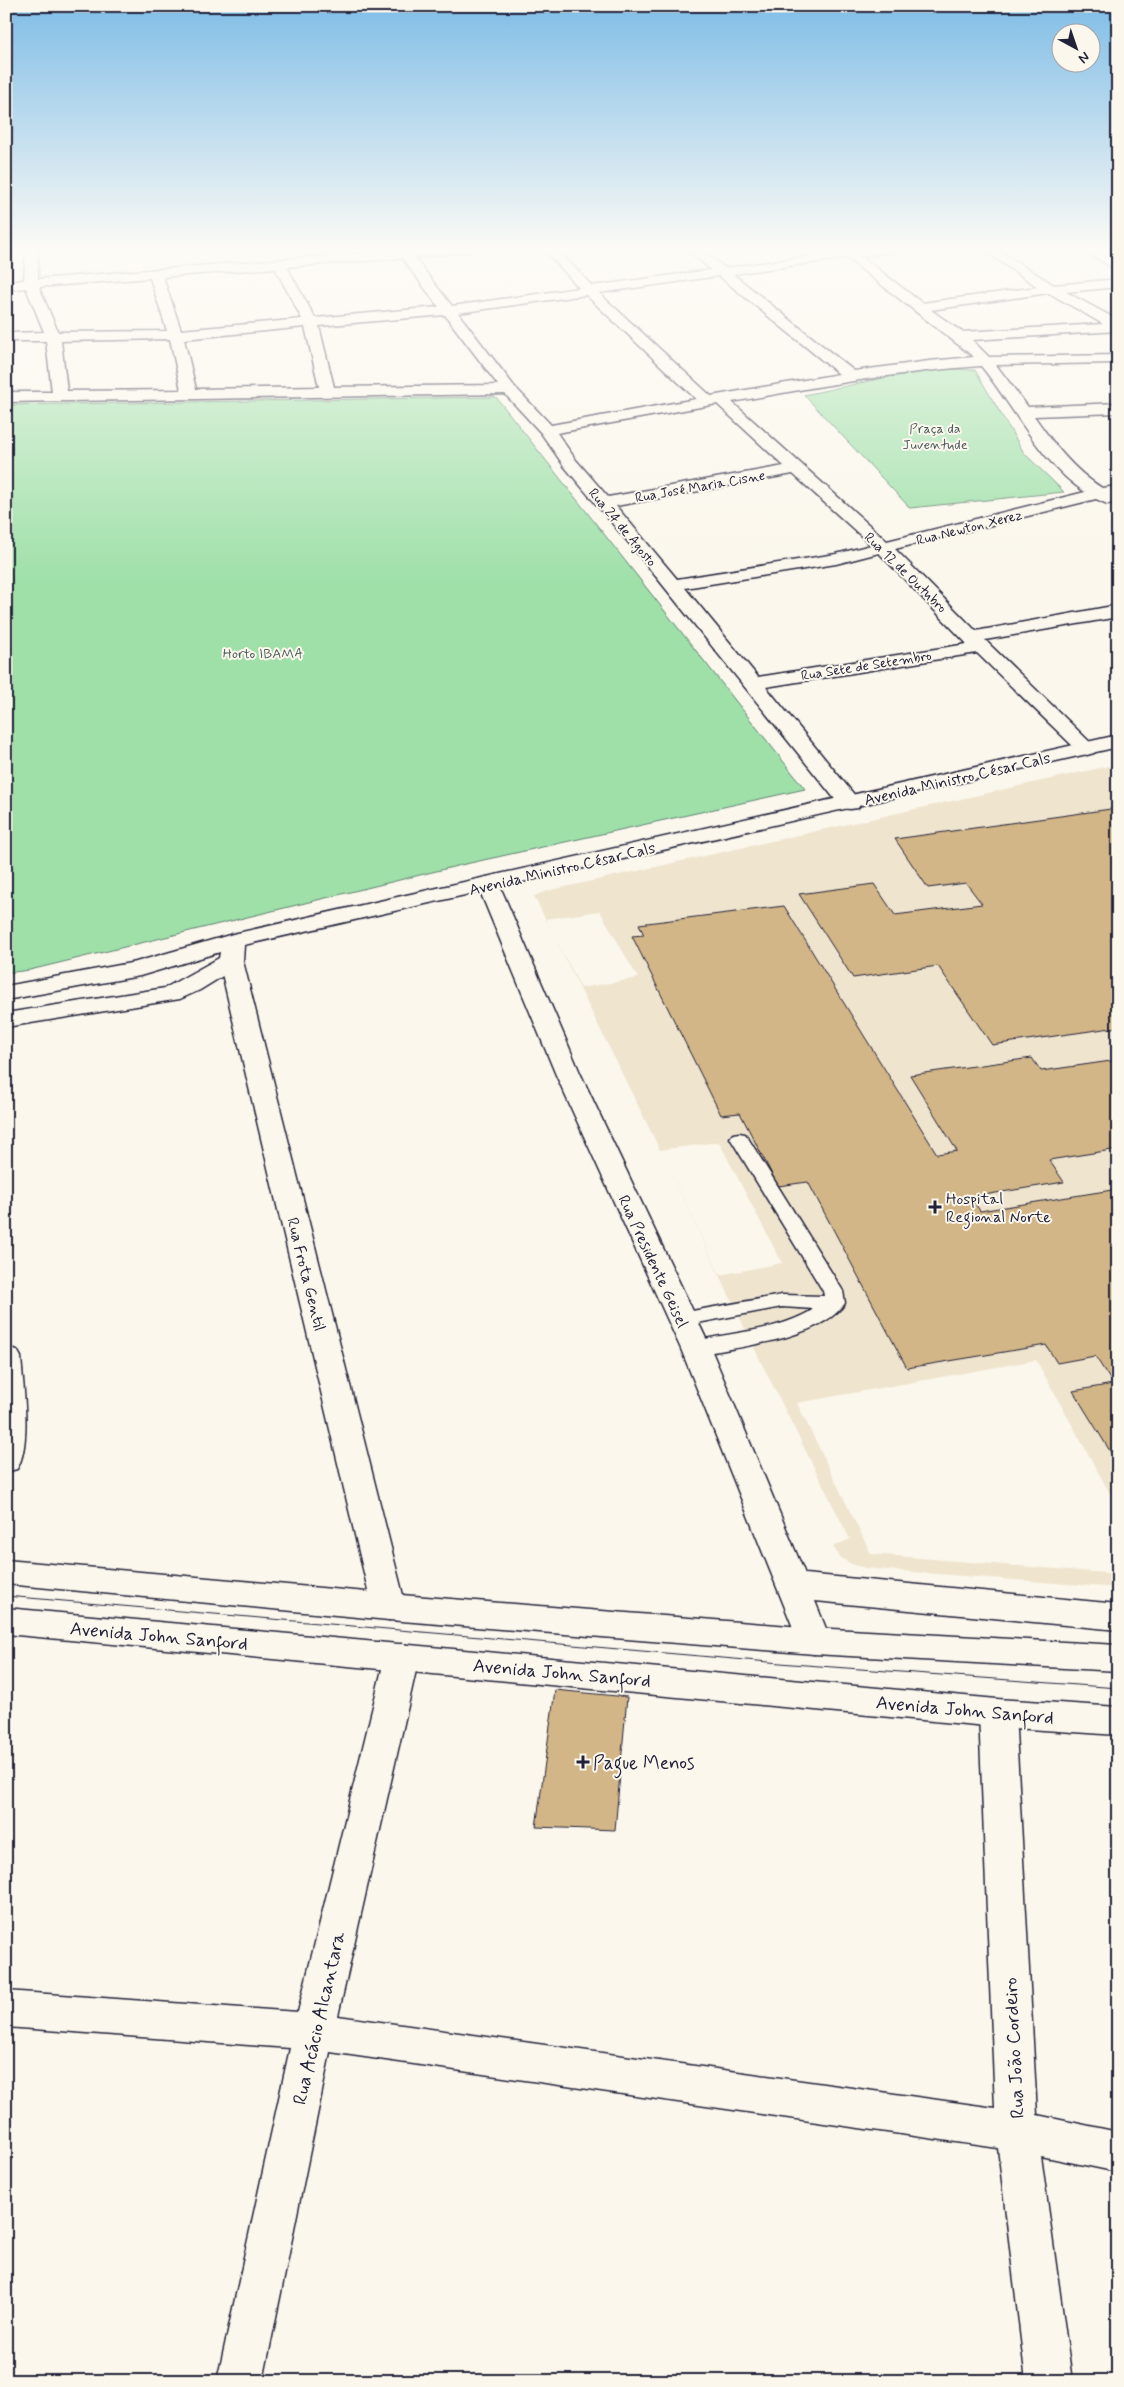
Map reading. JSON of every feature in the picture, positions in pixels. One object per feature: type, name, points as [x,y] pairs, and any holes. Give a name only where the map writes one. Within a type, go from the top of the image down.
[{"type":"street","points":[[55,359],[60,396]]},
{"type":"street","points":[[181,359],[189,394]]},
{"type":"street","points":[[320,359],[328,392]]},
{"type":"street","name":"Rua 24 de Agosto","points":[[487,359],[509,389],[547,430],[570,463],[605,503],[850,803]]},
{"type":"street","name":"Rua 12 de Outubro","points":[[667,359],[796,469],[884,548],[977,642],[1087,748]]},
{"type":"street","points":[[831,359],[852,376]]},
{"type":"street","points":[[929,365],[936,359]]},
{"type":"street","points":[[547,430],[852,376],[929,365],[985,360],[1066,359]]},
{"type":"street","points":[[985,360],[1024,412],[1034,429],[1078,481],[1118,505]]},
{"type":"street","points":[[6,397],[509,389]]},
{"type":"street","points":[[1024,412],[1118,408]]},
{"type":"street","name":"Rua José Maria Cisne","points":[[605,503],[796,469]]},
{"type":"street","name":"Rua Newton Xerez","points":[[671,585],[777,570],[884,548],[1097,494],[1118,492]]},
{"type":"street","name":"Rua Sete de Setembro","points":[[751,684],[977,642],[1118,611]]},
{"type":"street","name":"Avenida Ministro César Cals","points":[[6,993],[232,951],[488,884],[1118,741]]},
{"type":"street","name":"Rua Presidente Geisel","points":[[488,884],[525,978],[695,1348],[728,1430],[760,1501],[814,1641]]},
{"type":"street","name":"Avenida Ministro César Cals","points":[[6,1020],[171,994],[191,985],[232,951]]},
{"type":"street","name":"Rua Frota Gentil","points":[[232,951],[389,1607]]},
{"type":"street","points":[[6,1356],[10,1419],[6,1461]]},
{"type":"street","points":[[6,1572],[389,1607],[814,1641],[1118,1658]]},
{"type":"street","points":[[793,1586],[1118,1617]]},
{"type":"street","name":"Avenida John Sanford","points":[[6,1621],[997,1713],[1118,1720]]},
{"type":"street","name":"Rua Acácio Alcantara","points":[[240,2381],[314,2032],[402,1657]]},
{"type":"street","name":"Rua João Cordeiro","points":[[997,1713],[1017,2131],[1049,2381]]},
{"type":"street","points":[[6,2009],[314,2032],[1017,2131],[1118,2152]]},
{"type":"lane","points":[[739,1138],[829,1284],[833,1291],[835,1303]]},
{"type":"lane","points":[[682,1318],[782,1301],[835,1303]]},
{"type":"lane","points":[[695,1348],[781,1333],[819,1317],[835,1303]]},
{"type":"shaded area","name":"Hospital Regional Norte","points":[[1118,764],[1118,1508],[1036,1360],[797,1403],[871,1554],[1118,1574],[1118,1588],[865,1568],[851,1564],[841,1558],[833,1547],[850,1539],[758,1356],[660,1150],[553,935],[581,988],[638,978],[600,911],[545,919],[534,896],[547,891]],"holes":[[[719,1142],[782,1263],[720,1275],[660,1150]]]},
{"type":"green space","name":"Praça da Juventude","points":[[930,368],[975,370],[1024,453],[1064,492],[910,508],[804,395]]},
{"type":"green space","name":"Horto IBAMA","points":[[496,397],[805,789],[461,865],[30,970],[6,973],[6,405]]},
{"type":"building","points":[[1118,808],[1118,1027],[992,1045],[938,966],[853,978],[799,894],[874,884],[895,915],[982,904],[966,883],[928,888],[895,839]]},
{"type":"building","points":[[784,906],[937,1154],[957,1151],[910,1075],[1032,1058],[1041,1071],[1118,1060],[1118,1149],[1049,1160],[1064,1182],[971,1197],[980,1211],[1112,1190],[1118,1195],[1118,1464],[1073,1391],[1113,1384],[1095,1356],[1057,1363],[1046,1345],[907,1368],[808,1182],[778,1186],[740,1113],[721,1115],[632,936],[644,935],[639,924]]},
{"type":"building","name":"Pague Menos","points":[[555,1690],[627,1697],[615,1830],[536,1827]]},
{"type":"tram line","points":[[6,1596],[792,1664],[1118,1688]]},
{"type":"place","name":"Hospital Regional Norte","points":[[935,1207]]},
{"type":"place","name":"Pague Menos","points":[[583,1762]]}]
